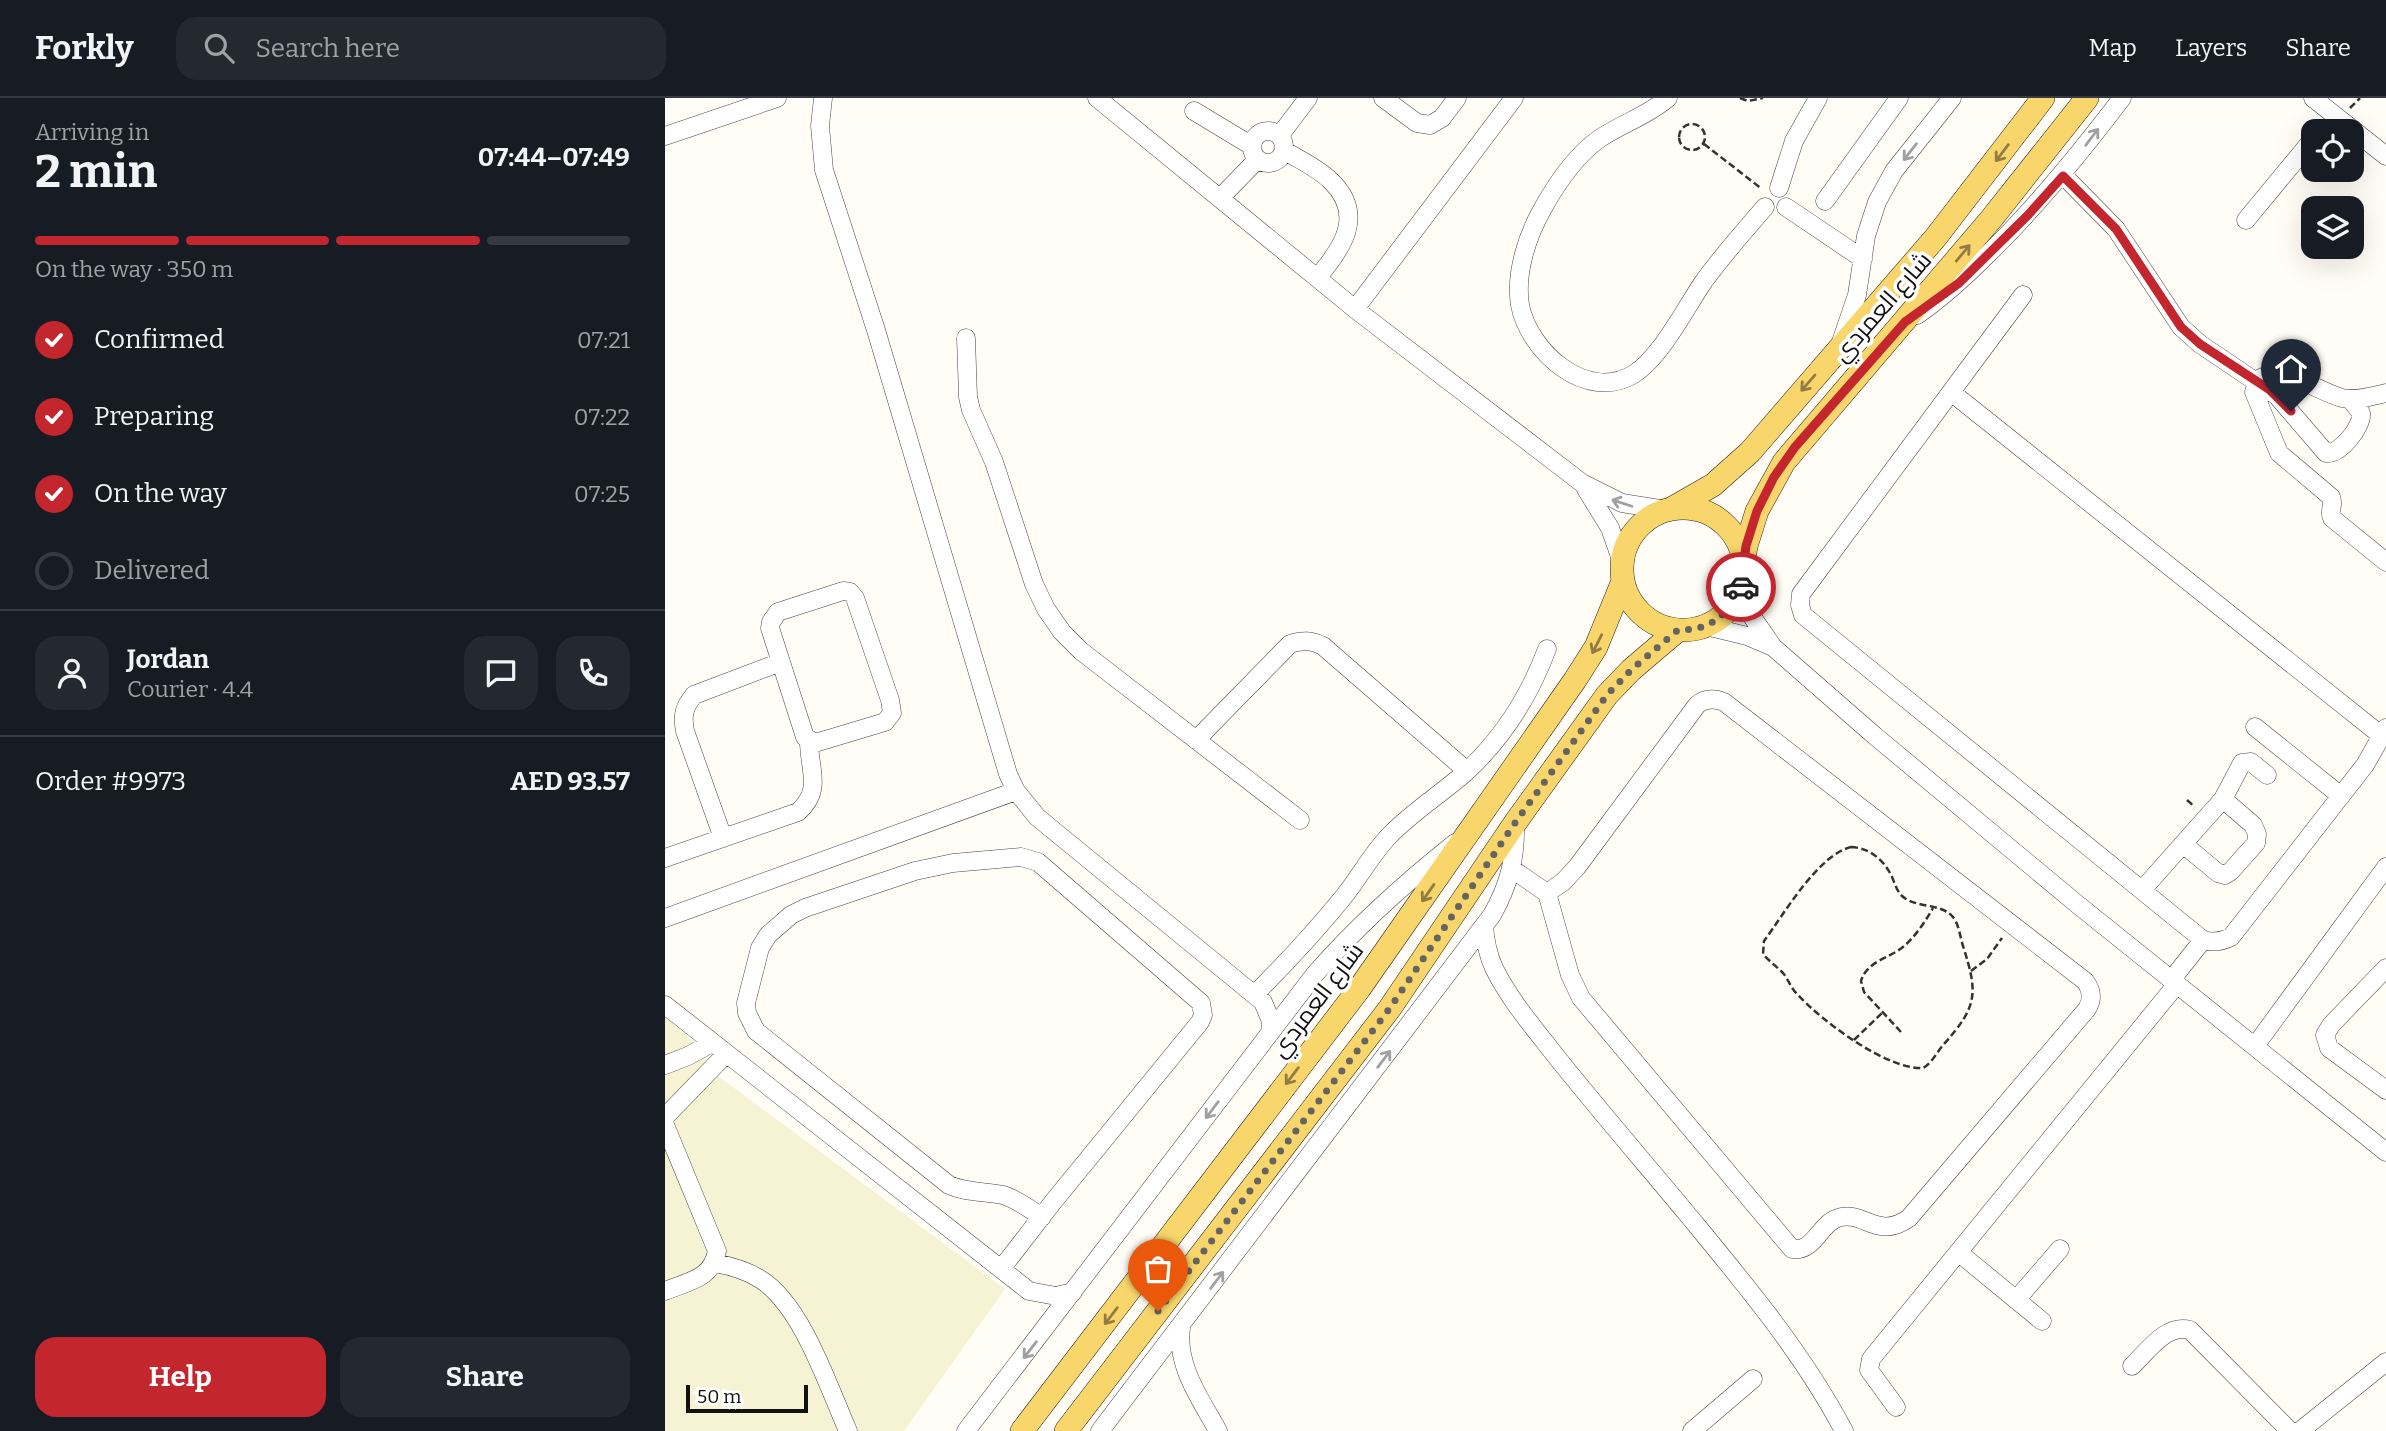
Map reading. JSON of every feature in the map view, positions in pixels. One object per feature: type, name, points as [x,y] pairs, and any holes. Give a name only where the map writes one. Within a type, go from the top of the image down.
[{"type":"main road","name":"شارع العمردي","points":[[1668,510],[1700,494],[1738,464],[1936,237],[2043,98]]},
{"type":"main road","name":"شارع العمردي","points":[[1743,564],[1757,511],[1784,462],[1992,218],[2087,98]]},
{"type":"main road","points":[[1668,510],[1696,510],[1719,521],[1736,540],[1743,564],[1739,593],[1726,613],[1706,626],[1678,630],[1656,625],[1638,611],[1631,602],[1623,572],[1630,539],[1636,530],[1645,521],[1668,510]]},
{"type":"main road","name":"شارع العمردي","points":[[1022,1431],[1359,989],[1474,828],[1596,647],[1623,572]]},
{"type":"main road","points":[[1066,1431],[1390,1008],[1515,823],[1607,695],[1631,670],[1678,630]]},
{"type":"street","points":[[665,136],[777,98]]},
{"type":"street","points":[[823,98],[820,127],[824,170],[864,290],[1008,774],[1016,791],[1038,817],[1255,995],[1268,1011],[1271,1032]]},
{"type":"street","points":[[1097,98],[1355,309],[1581,483],[1622,503],[1668,510]]},
{"type":"street","points":[[1194,111],[1255,153],[1265,163],[1273,163],[1280,158],[1282,143],[1308,98]]},
{"type":"street","points":[[1383,98],[1417,123],[1430,125],[1442,118],[1457,98]]},
{"type":"street","points":[[1355,309],[1514,98]]},
{"type":"street","points":[[1668,98],[1600,138],[1584,151],[1543,207],[1524,253],[1520,302],[1524,321],[1545,351],[1572,374],[1588,381],[1605,383],[1622,380],[1654,355],[1706,279],[1770,196],[1794,141],[1818,98]]},
{"type":"street","points":[[1825,201],[1899,98]]},
{"type":"street","points":[[1840,347],[1857,295],[1871,219],[1885,186],[1952,98]]},
{"type":"street","points":[[1905,322],[1959,283],[2028,215],[2063,176],[2122,98]]},
{"type":"street","points":[[2312,98],[2386,156]]},
{"type":"street","points":[[2330,119],[2333,115]]},
{"type":"street","points":[[1220,198],[1255,153],[1259,133],[1274,131],[1282,143],[1332,181],[1347,207],[1346,237],[1340,250],[1317,278]]},
{"type":"street","points":[[2246,220],[2301,154]]},
{"type":"street","points":[[2063,176],[2116,229],[2181,327],[2200,344],[2283,402],[2323,450],[2330,454],[2338,451],[2362,419],[2361,412],[2350,399]]},
{"type":"street","points":[[1770,196],[1787,196],[1786,207],[1863,259]]},
{"type":"street","points":[[1951,392],[2384,732],[2365,765],[2231,937],[2216,942],[2203,940],[1807,620],[1801,610],[1801,594],[2023,295]]},
{"type":"street","points":[[966,338],[971,410],[994,462],[1034,584],[1046,609],[1062,632],[1081,651],[1300,820]]},
{"type":"street","points":[[2386,393],[2350,399],[2338,397],[2278,374],[2266,375],[2257,382],[2254,392],[2279,453],[2332,497],[2332,518],[2386,562]]},
{"type":"street","points":[[1581,483],[1602,513],[1623,572]]},
{"type":"street","points":[[665,858],[797,812],[807,804],[813,793],[814,781],[809,741],[805,737],[771,628],[773,616],[843,591],[853,594],[890,700],[892,713],[885,722],[821,743],[809,741]]},
{"type":"street","points":[[1739,593],[1773,647],[1975,821],[2386,1152]]},
{"type":"street","points":[[1706,626],[1740,634],[1773,647]]},
{"type":"street","points":[[1196,740],[1290,644],[1301,640],[1313,641],[1323,646],[1467,771]]},
{"type":"street","points":[[1255,995],[1342,900],[1388,837],[1467,771],[1496,741],[1535,682],[1547,649]]},
{"type":"street","points":[[723,838],[685,731],[683,718],[686,705],[694,695],[781,662]]},
{"type":"street","points":[[1513,869],[1547,893],[1570,975],[1581,999],[1788,1246],[1797,1250],[1807,1247],[1836,1219],[1847,1217],[1874,1226],[1889,1227],[1909,1218],[2087,1009],[2091,995],[2085,981],[1724,702],[1715,699],[1705,700],[1697,705],[1577,867],[1547,893]]},
{"type":"street","points":[[2255,727],[2341,796]]},
{"type":"street","points":[[2141,890],[2223,799],[2242,763],[2251,762],[2267,775]]},
{"type":"street","points":[[665,918],[1016,791]]},
{"type":"street","points":[[2183,844],[2218,873],[2225,875],[2231,871],[2256,842],[2257,834],[2253,825],[2223,799]]},
{"type":"street","points":[[1100,1431],[1181,1328],[1484,926],[1501,901],[1513,869],[1515,823]]},
{"type":"street","points":[[966,1431],[1299,994],[1348,938],[1474,828]]},
{"type":"street","points":[[1001,1269],[1200,1022],[1202,1008],[1195,996],[1038,862],[1021,857],[953,863],[915,871],[805,908],[779,924],[760,948],[748,994],[747,1013],[756,1031],[949,1185],[972,1192],[1004,1195],[1042,1217]]},
{"type":"street","points":[[2255,1046],[2386,867]]},
{"type":"street","points":[[1484,926],[1494,969],[1539,1034],[1589,1098],[1689,1216],[1794,1350],[1843,1431]]},
{"type":"street","points":[[1896,1407],[1871,1373],[1869,1362],[2174,981],[2203,940]]},
{"type":"street","points":[[1457,961],[1477,960],[1494,969]]},
{"type":"street","points":[[2386,968],[2326,1031],[2325,1039],[2329,1048],[2386,1090]]},
{"type":"street","points":[[1255,995],[1277,998],[1299,994]]},
{"type":"street","points":[[665,1005],[1029,1291],[1040,1308],[1046,1328]]},
{"type":"street","points":[[668,1059],[719,1049]]},
{"type":"street","points":[[665,1117],[719,1049]]},
{"type":"street","points":[[665,1125],[717,1251],[715,1263],[708,1272],[665,1291]]},
{"type":"street","points":[[2016,1300],[2060,1250]]},
{"type":"street","points":[[1958,1252],[2042,1321]]},
{"type":"street","points":[[715,1263],[750,1273],[780,1294],[795,1314],[848,1431]]},
{"type":"street","points":[[1029,1291],[1056,1296],[1073,1292]]},
{"type":"street","points":[[1181,1328],[1180,1349],[1189,1378],[1218,1431]]},
{"type":"street","points":[[2132,1366],[2170,1331],[2180,1328],[2190,1330],[2290,1431]]},
{"type":"street","points":[[2300,1431],[2386,1362]]},
{"type":"street","points":[[1141,1377],[1162,1369],[1177,1371],[1189,1378]]},
{"type":"street","points":[[1692,1431],[1752,1379]]},
{"type":"path","points":[[1739,98],[1748,101],[1763,98]]},
{"type":"path","points":[[1686,124],[1699,125],[1706,137],[1704,144],[1699,149],[1685,148],[1680,143],[1681,129],[1686,124]]},
{"type":"path","points":[[1704,144],[1770,196]]},
{"type":"path","points":[[1851,847],[1864,849],[1882,862],[1897,889],[1906,899],[1934,908],[1947,912],[1954,918],[1974,987],[1969,1008],[1950,1038],[1926,1066],[1919,1068],[1905,1066],[1854,1040],[1823,1020],[1763,954],[1764,941],[1822,864],[1836,853],[1851,847]]},
{"type":"path","points":[[1901,1032],[1864,992],[1861,981],[1863,974],[1874,963],[1904,946],[1934,908]]},
{"type":"path","points":[[1971,971],[1987,959],[2012,924]]},
{"type":"path","points":[[1854,1040],[1882,1012]]},
{"type":"shaded area","points":[[665,1016],[701,1049],[710,1070],[1005,1289],[904,1431],[665,1431]]},
{"type":"way so far","points":[[1158,1311],[1390,1008],[1515,823],[1607,695],[1631,670],[1678,630],[1706,626],[1726,613],[1741,587]]},
{"type":"route","points":[[1741,587],[1746,546],[1757,511],[1774,477],[1795,447],[1905,322],[1959,283],[2010,234],[2063,176],[2092,202],[2116,229],[2181,327],[2200,344],[2270,390],[2291,411]]}]
